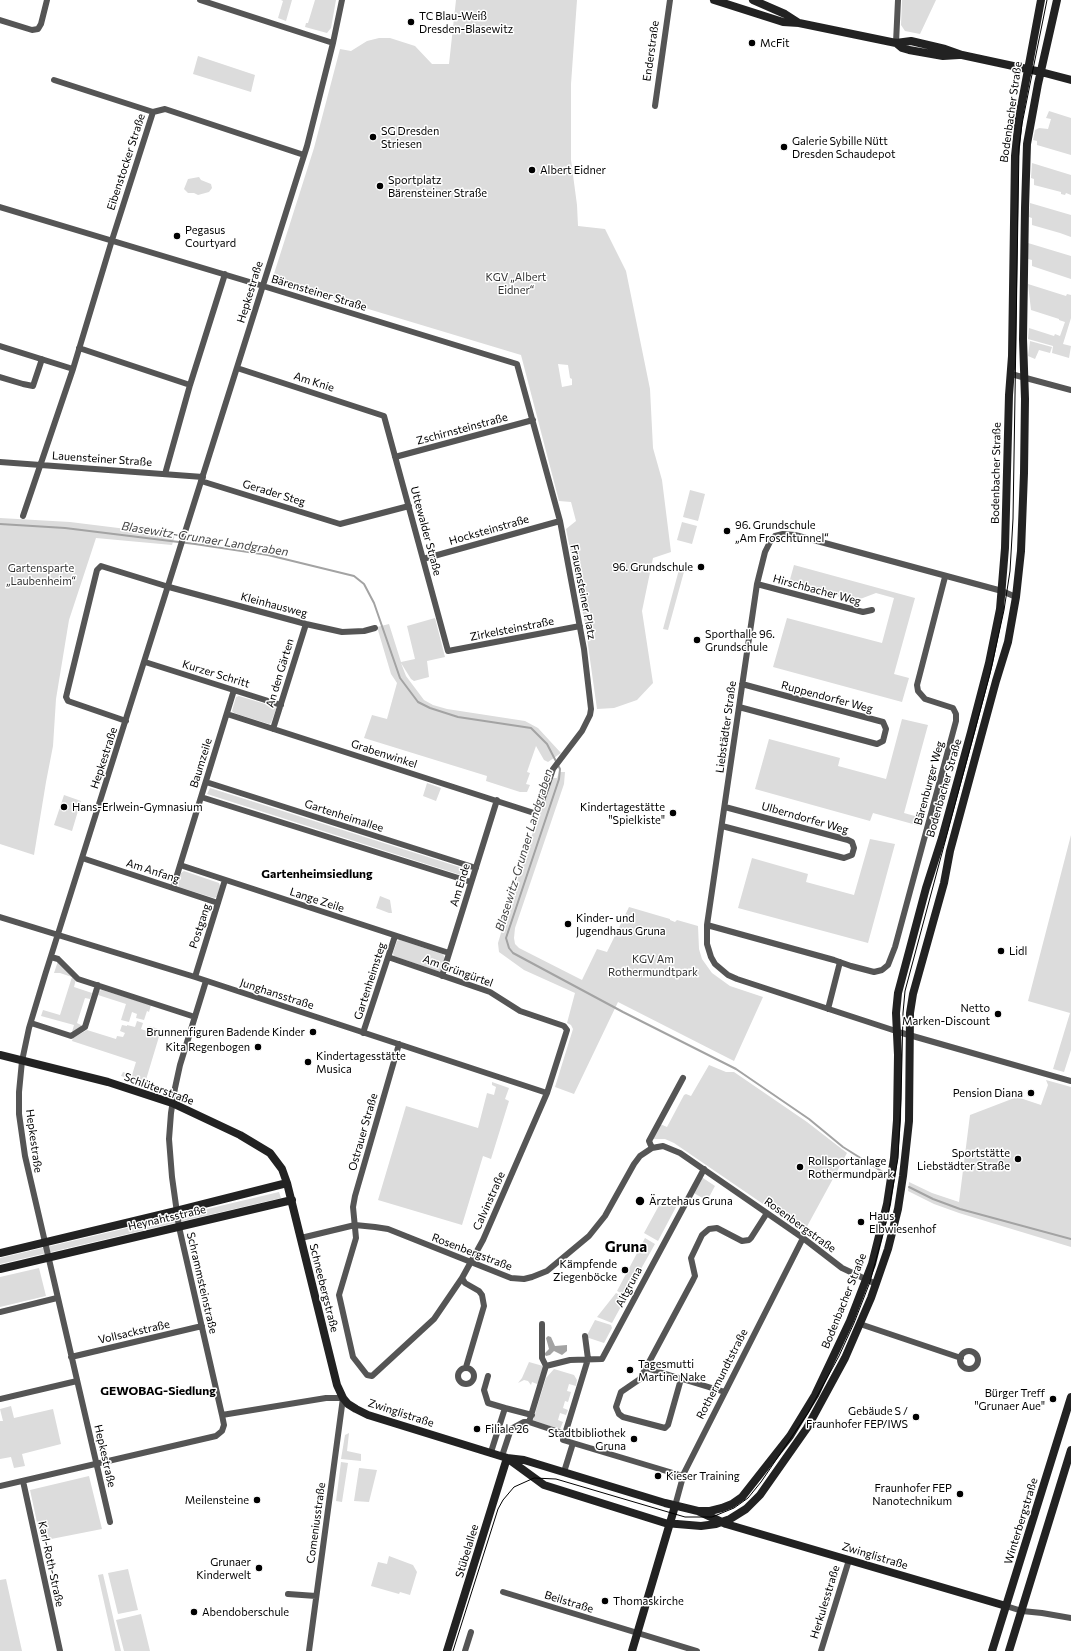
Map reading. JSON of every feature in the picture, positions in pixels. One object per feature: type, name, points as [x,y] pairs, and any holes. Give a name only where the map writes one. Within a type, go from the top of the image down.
[{"type":"street","points":[[0,20],[32,30],[38,29],[41,24],[47,0]]},
{"type":"street","points":[[200,0],[333,43]]},
{"type":"street","name":"Hepkestraße","points":[[110,1522],[26,1162],[20,1127],[19,1092],[22,1061],[31,1023],[51,957],[169,587],[304,155],[333,43],[342,0]]},
{"type":"street","name":"Enderstraße","points":[[655,106],[670,0]]},
{"type":"street","points":[[714,0],[783,22],[799,23],[896,43],[902,48],[910,50],[944,56],[962,55],[1071,80]]},
{"type":"street","points":[[753,0],[786,14],[799,23]]},
{"type":"street","points":[[896,43],[898,0]]},
{"type":"street","name":"Bodenbacher Straße","points":[[698,1511],[710,1511],[722,1508],[736,1501],[752,1486],[779,1451],[807,1407],[826,1373],[850,1321],[866,1280],[878,1243],[887,1204],[894,1158],[897,1116],[896,1013],[900,985],[926,888],[942,838],[987,671],[997,628],[1002,591],[1006,541],[1009,394],[1012,356],[1015,156],[1019,118],[1041,0]]},
{"type":"street","name":"Bodenbacher Straße","points":[[722,1522],[738,1515],[752,1505],[815,1416],[839,1371],[860,1324],[876,1284],[890,1242],[898,1209],[909,1121],[910,1035],[913,994],[944,883],[950,851],[1008,642],[1016,597],[1022,527],[1025,377],[1023,339],[1024,208],[1027,144],[1057,0]]},
{"type":"street","points":[[54,80],[153,112]]},
{"type":"street","name":"Eibenstocker Straße","points":[[23,516],[73,369],[153,112],[165,109],[304,155]]},
{"type":"street","name":"Bärensteiner Straße","points":[[0,207],[517,364]]},
{"type":"street","points":[[165,474],[190,385],[224,274]]},
{"type":"street","points":[[0,346],[73,369]]},
{"type":"street","points":[[79,348],[190,385]]},
{"type":"street","points":[[0,377],[33,386],[42,359]]},
{"type":"street","name":"Frauensteiner Platz","points":[[517,364],[560,521],[580,626],[590,699],[590,715],[574,742],[552,769],[539,809],[534,813]]},
{"type":"street","name":"Am Knie","points":[[237,368],[384,416]]},
{"type":"street","points":[[1010,374],[1071,390]]},
{"type":"street","name":"Uttewalder Straße","points":[[384,416],[448,651]]},
{"type":"street","name":"Zschirnsteinstraße","points":[[395,458],[533,420]]},
{"type":"street","name":"Lauensteiner Straße","points":[[0,462],[165,474],[202,479]]},
{"type":"street","name":"Gerader Steg","points":[[202,479],[340,524],[409,506]]},
{"type":"street","name":"Hocksteinstraße","points":[[423,559],[560,521]]},
{"type":"street","name":"Liebstädter Straße","points":[[1016,597],[1002,591],[945,577],[796,535],[783,534],[775,536],[764,552],[757,584],[707,925],[707,944],[715,964],[728,975],[737,979],[896,1031],[1071,1081]]},
{"type":"street","name":"Hepkestraße","points":[[126,721],[68,701],[66,697],[97,570],[102,566],[169,587]]},
{"type":"street","name":"Bärenburger Weg","points":[[707,925],[874,972],[878,972],[888,965],[895,947],[956,721],[956,714],[953,708],[925,699],[918,691],[916,685],[945,577]]},
{"type":"street","name":"Hirschbacher Weg","points":[[757,584],[863,612],[872,610]]},
{"type":"street","name":"Kleinhausweg","points":[[169,587],[306,624],[342,632],[364,631],[375,628]]},
{"type":"street","name":"An den Gärten","points":[[273,729],[306,624]]},
{"type":"street","name":"Zirkelsteinstraße","points":[[448,651],[580,626]]},
{"type":"street","name":"Kurzer Schritt","points":[[144,662],[281,705]]},
{"type":"street","name":"Ruppendorfer Weg","points":[[739,707],[877,744],[883,741],[886,729],[883,722],[742,684]]},
{"type":"street","name":"Baumzeile","points":[[173,888],[234,690]]},
{"type":"street","name":"Grabenwinkel","points":[[227,714],[534,813]]},
{"type":"street","name":"Gartenheimallee","points":[[206,782],[476,868]]},
{"type":"street","points":[[201,797],[471,882]]},
{"type":"street","name":"Am Ende","points":[[442,976],[497,800]]},
{"type":"street","name":"Ulberndorfer Weg","points":[[722,826],[844,858],[852,855],[854,848],[852,842],[848,840],[724,807]]},
{"type":"street","name":"Am Anfang","points":[[82,858],[218,903]]},
{"type":"street","name":"Lange Zeile","points":[[180,865],[449,953]]},
{"type":"street","name":"Postgang","points":[[194,977],[225,880]]},
{"type":"street","name":"Junghansstraße","points":[[0,917],[194,977],[547,1093]]},
{"type":"street","name":"Gartenheimsteg","points":[[363,1033],[395,936]]},
{"type":"street","points":[[51,957],[58,959],[78,979],[195,1017]]},
{"type":"street","name":"Am Grüngürtel","points":[[388,957],[490,992],[529,1015],[567,1028],[547,1093]]},
{"type":"street","points":[[828,1009],[840,962]]},
{"type":"street","name":"Schrammsteinstraße","points":[[206,981],[180,1065],[172,1103],[170,1152],[179,1227],[222,1415]]},
{"type":"street","points":[[31,1023],[71,1036],[85,1027],[98,985]]},
{"type":"street","name":"Ostrauer Straße","points":[[355,1225],[353,1207],[354,1196],[399,1044]]},
{"type":"street","name":"Schlüterstraße","points":[[0,1055],[108,1082],[172,1103],[240,1135],[270,1154],[282,1169],[287,1183]]},
{"type":"street","points":[[652,1148],[649,1140],[683,1078]]},
{"type":"street","name":"Calvinstraße","points":[[369,1375],[374,1374],[434,1319],[462,1278],[483,1240],[547,1093]]},
{"type":"street","name":"Rosenbergstraße","points":[[301,1238],[355,1225],[388,1229],[497,1273],[517,1279],[532,1277],[547,1271],[597,1228],[634,1164],[646,1151],[662,1146],[672,1149],[704,1169],[767,1212],[842,1268],[876,1284]]},
{"type":"street","name":"Altgruna","points":[[546,1366],[570,1360],[602,1359],[704,1169]]},
{"type":"street","name":"Schneebergstraße","points":[[287,1183],[336,1385],[343,1398]]},
{"type":"street","name":"Heynahtsstraße","points":[[0,1253],[287,1183]]},
{"type":"street","name":"Heynahtsstraße","points":[[0,1269],[292,1200]]},
{"type":"street","points":[[681,1379],[668,1425],[665,1428],[623,1417],[619,1414],[616,1407],[620,1392],[640,1379],[695,1276],[690,1258],[702,1234],[709,1229],[717,1228],[742,1241],[749,1240],[767,1212]]},
{"type":"street","name":"Schneebergstraße","points":[[355,1225],[356,1238],[338,1298],[353,1357],[369,1375]]},
{"type":"street","name":"Rothermundtstraße","points":[[632,1651],[671,1524],[683,1476],[803,1238]]},
{"type":"street","points":[[462,1278],[465,1284],[479,1291],[482,1295],[484,1306],[466,1367]]},
{"type":"street","points":[[0,1312],[57,1298]]},
{"type":"street","points":[[529,1422],[546,1366],[542,1358],[542,1324]]},
{"type":"street","points":[[860,1324],[961,1358]]},
{"type":"street","name":"Vollsackstraße","points":[[71,1357],[202,1326]]},
{"type":"street","points":[[585,1336],[588,1360],[563,1440],[683,1476]]},
{"type":"street","points":[[646,1368],[725,1392]]},
{"type":"street","points":[[488,1376],[484,1390],[488,1403],[532,1415]]},
{"type":"street","points":[[0,1399],[77,1381]]},
{"type":"street","name":"Winterbergstraße","points":[[992,1651],[1071,1397]]},
{"type":"street","points":[[0,1486],[216,1436],[222,1431],[224,1425],[222,1415],[326,1398],[343,1398]]},
{"type":"street","name":"Zwinglistraße","points":[[343,1398],[348,1404],[368,1415],[504,1457],[524,1460],[675,1506],[698,1511],[722,1522],[1022,1611],[1071,1618]]},
{"type":"street","name":"Comeniusstraße","points":[[309,1651],[343,1398]]},
{"type":"street","points":[[491,1452],[505,1408]]},
{"type":"street","points":[[498,1430],[511,1429],[524,1422],[529,1422],[565,1434]]},
{"type":"street","points":[[504,1457],[511,1429]]},
{"type":"street","points":[[564,1472],[573,1443]]},
{"type":"street","points":[[1009,1651],[1071,1450]]},
{"type":"street","name":"Zwinglistraße","points":[[504,1457],[536,1480],[551,1488],[671,1524],[701,1526],[722,1522]]},
{"type":"street","name":"Stübelallee","points":[[447,1651],[504,1457]]},
{"type":"street","name":"Karl-Roth-Straße","points":[[23,1481],[60,1651]]},
{"type":"street","name":"Herkulesstraße","points":[[821,1651],[849,1560]]},
{"type":"street","name":"Beilstraße","points":[[503,1592],[697,1651]]},
{"type":"street","points":[[288,1594],[316,1596]]},
{"type":"street","points":[[465,1651],[471,1632]]},
{"type":"green space","points":[[281,0],[292,0],[286,21],[278,18],[283,1]]},
{"type":"green space","points":[[315,0],[336,0],[331,28],[327,33],[305,27],[306,23],[308,23]]},
{"type":"green space","name":"KGV „Albert Eidner“","points":[[456,0],[577,0],[571,84],[571,160],[577,205],[578,226],[605,229],[626,271],[650,389],[653,448],[662,480],[671,552],[653,558],[642,611],[653,683],[637,700],[614,708],[597,709],[585,624],[566,529],[576,521],[571,502],[559,501],[521,355],[272,280],[314,148],[340,49],[351,51],[367,41],[379,38],[390,38],[415,46],[432,64],[449,64]],"holes":[[[558,364],[568,365],[572,385],[562,387]]]},
{"type":"green space","points":[[902,0],[936,0],[920,34],[905,31],[901,25]]},
{"type":"green space","points":[[198,56],[255,75],[251,92],[193,74]]},
{"type":"green space","points":[[1049,111],[1071,118],[1071,155],[1037,145],[1037,141],[1033,140],[1035,130],[1039,128],[1048,129],[1051,119],[1046,118]]},
{"type":"green space","points":[[1032,163],[1071,175],[1071,195],[1066,193],[1065,195],[1061,194],[1061,192],[1034,185],[1034,179],[1031,178]]},
{"type":"green space","points":[[199,177],[201,180],[211,184],[212,188],[209,192],[198,195],[188,193],[184,189],[188,179]]},
{"type":"green space","points":[[1030,203],[1071,215],[1071,237],[1032,225],[1032,218],[1029,217]]},
{"type":"green space","points":[[1028,243],[1071,256],[1071,279],[1032,266],[1032,260],[1028,259]]},
{"type":"green space","points":[[1028,284],[1066,296],[1067,294],[1071,295],[1071,318],[1063,344],[1071,346],[1069,358],[1052,353],[1053,346],[1028,339],[1029,328],[1054,336],[1055,334],[1060,336],[1065,322],[1031,310]]},
{"type":"green space","points":[[1030,341],[1052,347],[1050,353],[1039,350],[1035,359],[1028,356]]},
{"type":"green space","points":[[690,490],[705,494],[698,521],[683,517]]},
{"type":"green space","name":"Gartensparte „Laubenheim“","points":[[0,518],[70,522],[175,535],[172,545],[96,538],[69,620],[56,699],[53,746],[34,855],[0,844]]},
{"type":"green space","points":[[682,522],[697,526],[692,544],[677,540]]},
{"type":"green space","points":[[794,565],[915,598],[894,674],[909,678],[902,702],[773,667],[787,618],[882,643],[894,598],[876,593],[855,601],[789,583]]},
{"type":"green space","points":[[680,566],[685,568],[668,630],[663,629]]},
{"type":"green space","points":[[435,618],[445,657],[427,661],[429,677],[414,681],[411,679],[401,663],[406,676],[424,700],[433,705],[447,709],[525,721],[538,728],[561,753],[548,762],[544,760],[536,746],[527,772],[530,773],[526,784],[530,785],[527,792],[520,792],[486,781],[487,776],[364,738],[372,715],[387,719],[397,683],[391,674],[377,627],[389,624],[401,662],[415,659],[407,626]]},
{"type":"green space","points":[[239,696],[275,707],[276,709],[271,723],[269,724],[234,713],[232,711],[236,697]]},
{"type":"green space","points":[[902,719],[928,725],[904,813],[922,818],[920,826],[873,813],[870,821],[755,789],[769,739],[840,758],[838,766],[886,779]]},
{"type":"green space","name":"KGV Am Rothermundtpark","points":[[559,772],[565,772],[564,784],[515,928],[515,944],[519,948],[582,980],[597,949],[607,952],[629,907],[670,919],[675,922],[677,920],[698,926],[699,949],[702,959],[712,973],[730,986],[763,997],[734,1061],[618,1002],[574,1094],[555,1087],[573,1029],[571,1025],[567,1023],[575,993],[524,970],[499,952],[498,943],[540,811],[552,778],[557,778]]},
{"type":"green space","points":[[427,783],[441,788],[436,801],[423,796]]},
{"type":"green space","points":[[210,788],[469,870],[467,877],[207,794]]},
{"type":"green space","points":[[64,795],[81,801],[72,831],[54,825]]},
{"type":"green space","points":[[1071,835],[1071,1050],[1064,1072],[1053,1069],[1070,1013],[1028,1001]]},
{"type":"green space","points":[[870,839],[895,844],[868,943],[738,908],[752,858],[808,874],[806,882],[854,895]]},
{"type":"green space","points":[[184,871],[219,883],[220,886],[217,897],[214,898],[179,887],[178,884],[181,873]]},
{"type":"green space","points":[[380,896],[390,900],[392,913],[376,908]]},
{"type":"green space","points":[[400,940],[443,954],[445,959],[440,971],[394,956],[393,953],[397,941]]},
{"type":"green space","points":[[58,961],[76,979],[74,987],[92,993],[90,999],[85,998],[77,1023],[81,1025],[81,1027],[72,1032],[74,1025],[41,1016],[43,1010],[60,1015],[72,977],[60,973],[54,973]]},
{"type":"green space","points":[[102,990],[151,1005],[149,1012],[147,1011],[144,1020],[136,1018],[137,1014],[132,1012],[129,1022],[121,1020],[126,1004],[98,995],[96,1000],[99,991]]},
{"type":"green space","points":[[137,1021],[143,1023],[141,1029],[147,1031],[149,1026],[161,1030],[145,1083],[121,1076],[123,1072],[132,1075],[136,1062],[72,1041],[73,1038],[87,1030],[116,1039],[117,1036],[123,1037],[125,1033],[120,1031],[122,1025],[135,1027]]},
{"type":"green space","points":[[709,1065],[726,1072],[734,1072],[807,1122],[847,1153],[804,1232],[674,1143],[665,1139],[652,1139],[660,1124],[667,1127],[684,1095],[686,1094],[691,1096]]},
{"type":"green space","name":"Sportstätte Liebstädter Straße","points":[[1046,1080],[1071,1087],[1071,1247],[959,1213],[934,1204],[908,1191],[909,1182],[932,1193],[959,1202],[970,1115],[1017,1097],[1041,1105],[1048,1085]]},
{"type":"green space","points":[[492,1082],[509,1088],[505,1099],[509,1101],[491,1159],[483,1156],[462,1225],[378,1200],[406,1106],[478,1128],[487,1093],[494,1095],[496,1087],[492,1085]]},
{"type":"green space","points":[[700,1176],[715,1186],[706,1200],[692,1192]]},
{"type":"green space","points":[[279,1192],[281,1198],[0,1264],[0,1258]]},
{"type":"green space","points":[[662,1200],[676,1207],[658,1241],[644,1233]]},
{"type":"green space","points":[[645,1238],[655,1244],[637,1276],[634,1275],[623,1294],[617,1291]]},
{"type":"green space","points":[[39,1268],[46,1296],[0,1307],[0,1277]]},
{"type":"green space","points":[[616,1293],[622,1296],[621,1299],[624,1301],[612,1323],[597,1317]]},
{"type":"green space","points":[[595,1320],[611,1325],[612,1328],[604,1343],[586,1337]]},
{"type":"green space","points":[[529,1362],[543,1366],[539,1382],[537,1384],[532,1382],[531,1385],[528,1381],[524,1380],[518,1383],[522,1378]]},
{"type":"green space","points":[[554,1369],[574,1375],[577,1380],[576,1386],[569,1384],[567,1391],[571,1392],[568,1402],[565,1401],[563,1408],[568,1410],[566,1415],[560,1413],[558,1420],[563,1422],[560,1429],[533,1420],[546,1378]]},
{"type":"green space","points":[[11,1406],[14,1418],[53,1409],[61,1444],[22,1454],[25,1466],[14,1468],[11,1457],[0,1459],[0,1421],[3,1421],[0,1409]]},
{"type":"green space","points":[[349,1433],[347,1451],[361,1454],[361,1461],[341,1459],[345,1435]]},
{"type":"green space","points":[[341,1462],[348,1463],[342,1502],[336,1501]]},
{"type":"green space","points":[[359,1468],[377,1470],[369,1502],[354,1501]]},
{"type":"green space","points":[[89,1476],[102,1529],[41,1541],[30,1490]]},
{"type":"green space","points":[[389,1556],[413,1565],[417,1572],[410,1595],[400,1592],[399,1594],[371,1586],[378,1562],[387,1564]]},
{"type":"green space","points":[[128,1569],[138,1610],[118,1614],[108,1573]]},
{"type":"green space","points":[[103,1574],[121,1651],[115,1651],[98,1575]]},
{"type":"green space","points":[[6,1579],[22,1651],[0,1651],[0,1580]]},
{"type":"green space","points":[[141,1614],[150,1651],[124,1651],[116,1620]]},
{"type":"shaded area","points":[[548,1336],[551,1337],[555,1346],[567,1345],[567,1351],[562,1355],[554,1351],[550,1355],[546,1356],[544,1354],[549,1349],[546,1338]]},
{"type":"waterway","name":"Blasewitz‐Grunaer Landgraben","points":[[0,524],[65,528],[195,544],[268,555],[354,576],[364,584],[374,603],[400,678],[418,702],[430,708],[458,717],[531,728],[547,744],[560,769],[559,779],[506,938],[509,948],[513,953],[623,1012],[736,1069],[809,1119],[843,1147],[886,1174]]},
{"type":"waterway","name":"Blasewitz‐Grunaer Landgraben","points":[[909,1187],[933,1199],[960,1209],[1071,1239]]},
{"type":"tram line","points":[[453,1651],[498,1509],[503,1500],[514,1487],[534,1478],[556,1479],[685,1517],[712,1517],[734,1508],[748,1498],[761,1482],[808,1413],[839,1356],[870,1282],[888,1215],[898,1158],[905,991],[990,674],[1004,610],[1010,571],[1013,519],[1019,147],[1022,124],[1047,0]]},
{"type":"place","name":"TC Blau-Weiß Dresden-Blasewitz","points":[[411,22]]},
{"type":"place","name":"McFit","points":[[752,43]]},
{"type":"place","name":"SG Dresden Striesen","points":[[373,137]]},
{"type":"place","name":"Galerie Sybille Nütt Dresden Schaudepot","points":[[784,147]]},
{"type":"place","name":"Albert Eidner","points":[[532,170]]},
{"type":"place","name":"Sportplatz Bärensteiner Straße","points":[[380,186]]},
{"type":"place","name":"Pegasus Courtyard","points":[[177,236]]},
{"type":"place","name":"96. Grundschule „Am Froschtunnel“","points":[[727,531]]},
{"type":"place","name":"96. Grundschule","points":[[701,567]]},
{"type":"place","name":"Sporthalle 96. Grundschule","points":[[697,640]]},
{"type":"place","name":"Hans-Erlwein-Gymnasium","points":[[64,807]]},
{"type":"place","name":"Kindertagestätte \"Spielkiste\"","points":[[673,813]]},
{"type":"place","name":"Kinder- und Jugendhaus Gruna","points":[[568,924]]},
{"type":"place","name":"Lidl","points":[[1001,951]]},
{"type":"place","name":"Netto Marken-Discount","points":[[998,1014]]},
{"type":"place","name":"Brunnenfiguren Badende Kinder","points":[[313,1032]]},
{"type":"place","name":"Kita Regenbogen","points":[[258,1047]]},
{"type":"place","name":"Kindertagesstätte Musica","points":[[308,1062]]},
{"type":"place","name":"Pension Diana","points":[[1031,1093]]},
{"type":"place","name":"Sportstätte Liebstädter Straße","points":[[1018,1159]]},
{"type":"place","name":"Rollsportanlage Rothermundpark","points":[[800,1167]]},
{"type":"place","name":"Ärztehaus Gruna","points":[[640,1201]]},
{"type":"place","name":"Haus Elbwiesenhof","points":[[861,1222]]},
{"type":"place","name":"Kämpfende Ziegenböcke","points":[[625,1270]]},
{"type":"place","name":"Tagesmutti Martine Nake","points":[[630,1370]]},
{"type":"place","name":"Bürger Treff \"Grunaer Aue\"","points":[[1053,1399]]},
{"type":"place","name":"Gebäude S / Fraunhofer FEP/IWS","points":[[916,1417]]},
{"type":"place","name":"Filiale 26","points":[[477,1429]]},
{"type":"place","name":"Stadtbibliothek Gruna","points":[[634,1439]]},
{"type":"place","name":"Kieser Training","points":[[658,1476]]},
{"type":"place","name":"Fraunhofer FEP Nanotechnikum","points":[[960,1494]]},
{"type":"place","name":"Meilensteine","points":[[257,1500]]},
{"type":"place","name":"Grunaer Kinderwelt","points":[[259,1568]]},
{"type":"place","name":"Thomaskirche","points":[[605,1601]]},
{"type":"place","name":"Abendoberschule","points":[[194,1612]]},
{"type":"district","name":"Gartenheimsiedlung","points":[[317,874]]},
{"type":"district","name":"Gruna","points":[[626,1247]]},
{"type":"district","name":"GEWOBAG-Siedlung","points":[[158,1391]]}]
